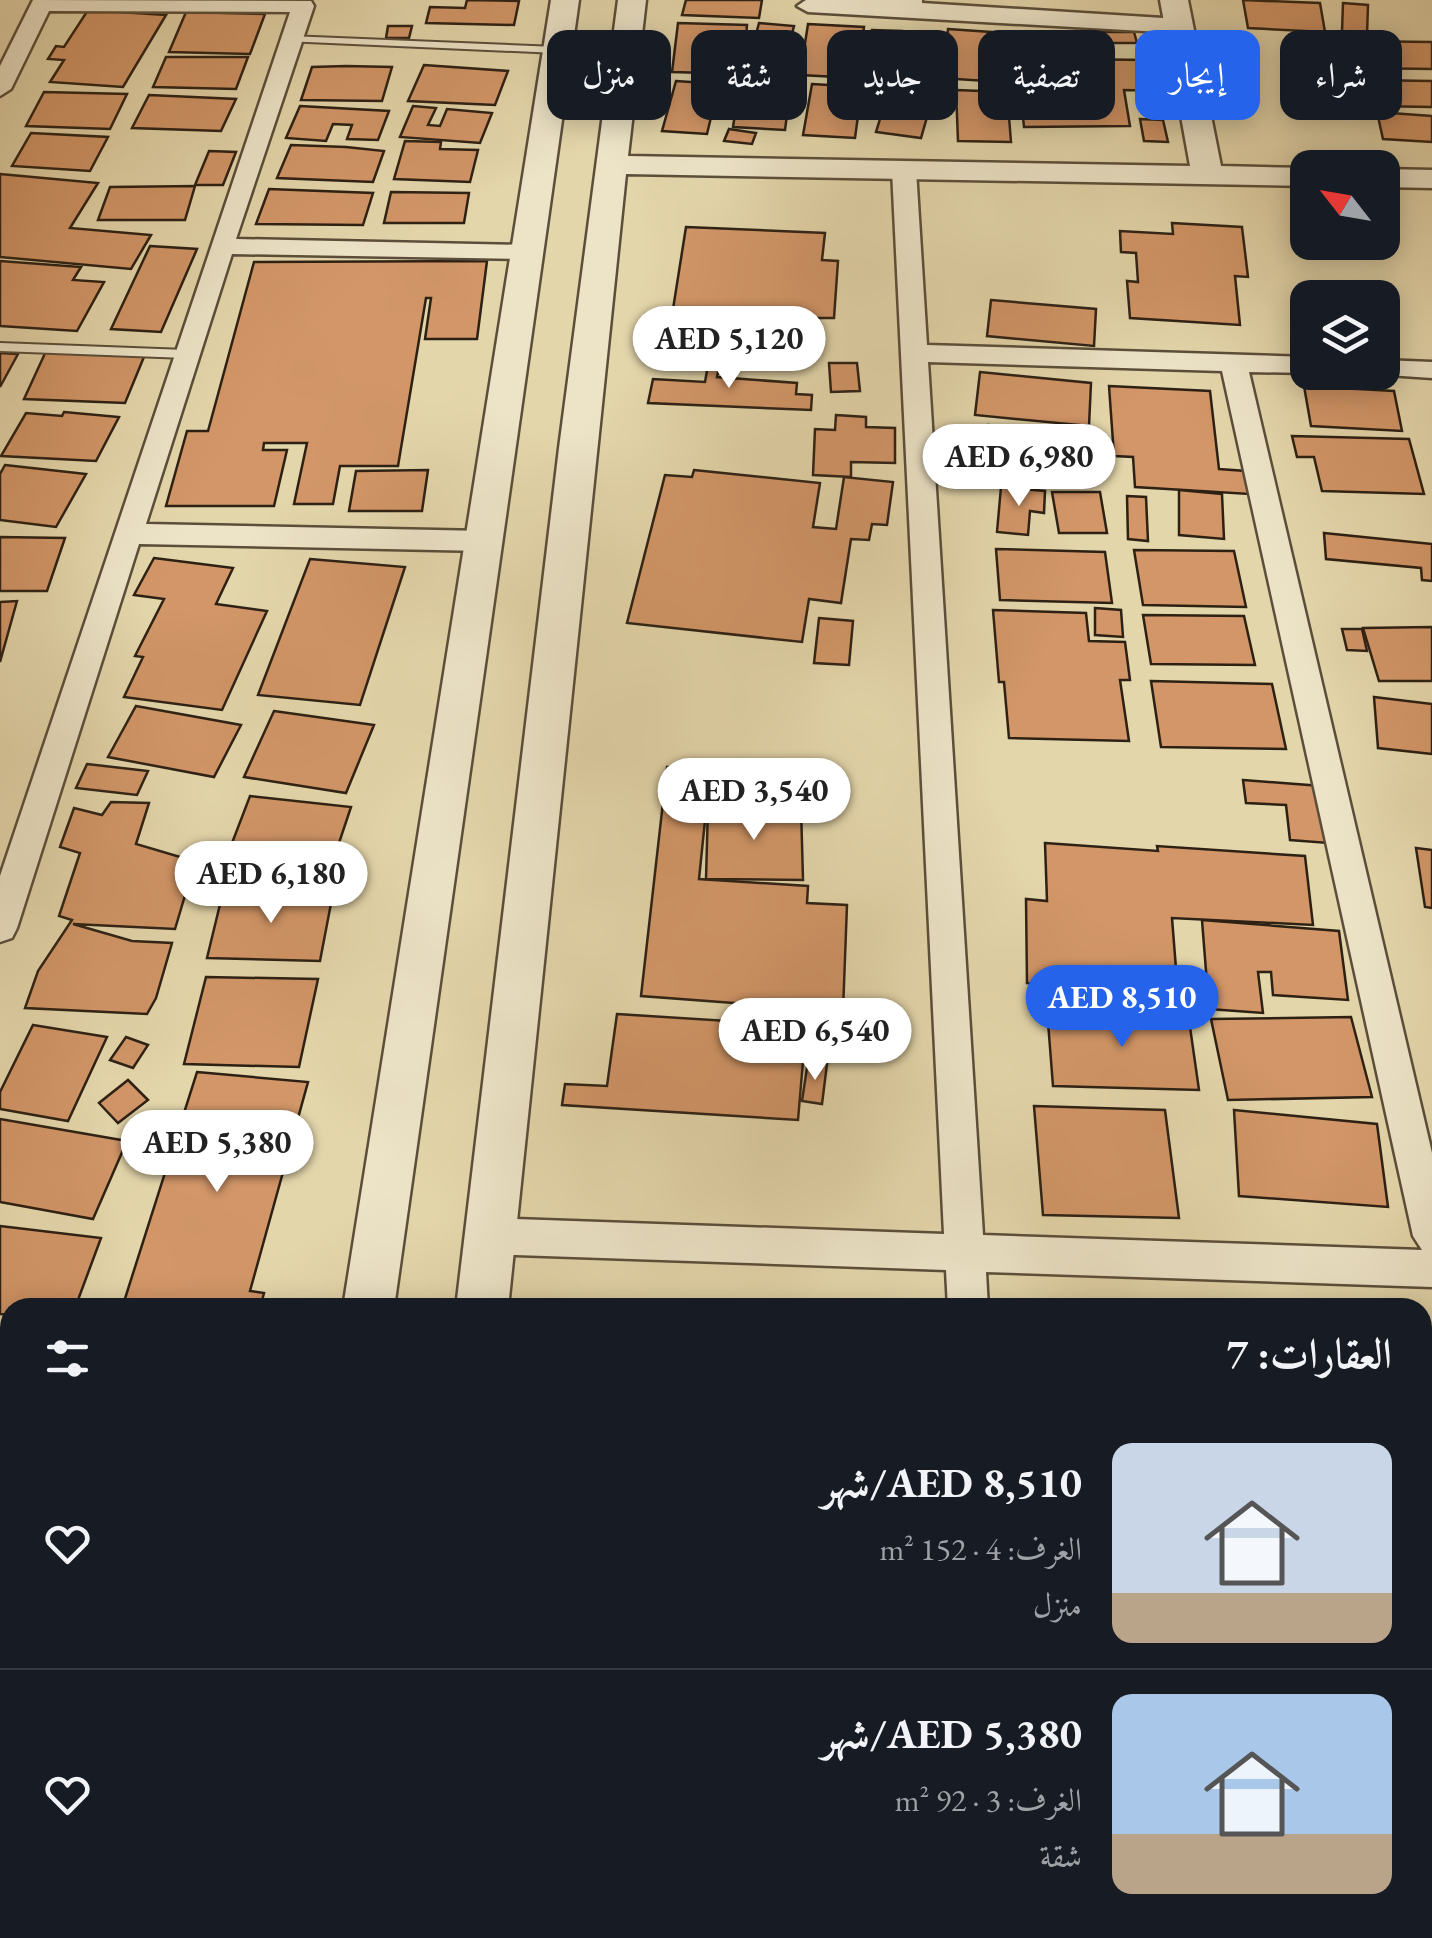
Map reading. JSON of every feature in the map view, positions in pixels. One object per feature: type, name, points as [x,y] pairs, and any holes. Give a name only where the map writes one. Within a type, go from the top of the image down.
[{"type":"street","points":[[560,30],[565,0]]},
{"type":"street","points":[[483,1298],[632,0]]},
{"type":"street","points":[[0,89],[43,2],[303,6],[289,38],[128,534],[9,872],[0,928]]},
{"type":"street","points":[[808,6],[912,4],[1176,13],[1207,175]]},
{"type":"street","points":[[370,1298],[547,117]]},
{"type":"street","points":[[612,165],[1290,177]]},
{"type":"street","points":[[904,170],[967,1298]]},
{"type":"street","points":[[1400,178],[1432,179]]},
{"type":"street","points":[[221,246],[527,252]]},
{"type":"street","points":[[914,353],[1290,365]]},
{"type":"street","points":[[1234,363],[1432,1236]]},
{"type":"street","points":[[1400,369],[1432,370]]},
{"type":"street","points":[[128,534],[484,541]]},
{"type":"street","points":[[490,1236],[1432,1269]]},
{"type":"lane","points":[[289,38],[547,50]]},
{"type":"lane","points":[[0,347],[186,354]]},
{"type":"building","points":[[467,0],[519,1],[514,25],[426,23],[430,7],[465,8]]},
{"type":"building","points":[[686,0],[762,0],[759,18],[682,15]]},
{"type":"building","points":[[1243,0],[1320,3],[1325,30],[1286,30],[1248,28]]},
{"type":"building","points":[[1343,3],[1368,5],[1367,30],[1342,30]]},
{"type":"building","points":[[88,10],[166,15],[123,87],[50,82],[64,60],[48,59],[56,46],[64,47]]},
{"type":"building","points":[[186,12],[265,14],[250,54],[169,52]]},
{"type":"building","points":[[678,23],[747,25],[747,30],[691,30],[691,73],[672,72]]},
{"type":"building","points":[[759,23],[794,26],[793,30],[757,30]]},
{"type":"building","points":[[808,24],[864,27],[827,30],[827,76],[807,75]]},
{"type":"building","points":[[388,26],[412,26],[409,38],[386,38]]},
{"type":"building","points":[[948,29],[978,31],[978,80],[958,79],[958,30]]},
{"type":"building","points":[[1115,32],[1134,32],[1135,43],[1115,43]]},
{"type":"building","points":[[1402,42],[1432,42],[1432,69],[1402,69]]},
{"type":"building","points":[[166,57],[248,57],[236,89],[153,87]]},
{"type":"building","points":[[1115,60],[1135,60],[1135,90],[1124,90],[1130,126],[1024,127],[1023,120],[1115,120]]},
{"type":"building","points":[[424,65],[508,71],[495,105],[408,101]]},
{"type":"building","points":[[312,67],[392,67],[382,101],[301,100]]},
{"type":"building","points":[[676,81],[691,82],[691,120],[710,120],[707,134],[662,131],[665,120],[671,120]]},
{"type":"building","points":[[1402,81],[1432,81],[1432,107],[1402,106]]},
{"type":"building","points":[[812,84],[827,85],[827,120],[857,120],[855,138],[803,135]]},
{"type":"building","points":[[958,90],[978,91],[978,120],[1009,120],[1011,142],[958,141]]},
{"type":"building","points":[[44,92],[127,94],[110,129],[26,126]]},
{"type":"building","points":[[149,95],[236,99],[221,131],[132,128]]},
{"type":"building","points":[[300,106],[389,111],[378,140],[347,139],[352,125],[333,124],[326,141],[286,138]]},
{"type":"building","points":[[413,106],[436,108],[428,125],[440,126],[447,109],[492,113],[480,143],[400,137]]},
{"type":"building","points":[[1402,114],[1432,116],[1432,142],[1383,139],[1379,120],[1402,120]]},
{"type":"building","points":[[734,120],[786,120],[785,130],[733,127]]},
{"type":"building","points":[[880,120],[926,120],[921,138],[876,132]]},
{"type":"building","points":[[1140,120],[1163,120],[1168,142],[1144,141]]},
{"type":"building","points":[[729,129],[756,133],[752,144],[724,141]]},
{"type":"building","points":[[31,133],[108,137],[90,171],[12,166]]},
{"type":"building","points":[[405,141],[441,142],[440,149],[478,150],[470,182],[394,179]]},
{"type":"building","points":[[291,145],[384,151],[373,182],[277,178]]},
{"type":"building","points":[[209,151],[236,152],[223,185],[195,185]]},
{"type":"building","points":[[0,174],[98,183],[70,228],[151,235],[131,269],[0,257]]},
{"type":"building","points":[[195,186],[185,220],[98,220],[110,187]]},
{"type":"building","points":[[269,189],[373,193],[363,225],[256,224]]},
{"type":"building","points":[[391,192],[469,193],[464,223],[384,223]]},
{"type":"building","points":[[1172,223],[1242,227],[1248,277],[1235,276],[1240,325],[1130,318],[1127,281],[1138,282],[1136,253],[1121,252],[1120,231],[1173,234]]},
{"type":"building","points":[[686,227],[825,233],[822,260],[838,261],[834,318],[815,318],[814,335],[670,328]]},
{"type":"building","points":[[150,246],[197,249],[161,332],[111,329]]},
{"type":"building","points":[[0,261],[81,267],[73,280],[104,282],[77,331],[0,326]]},
{"type":"building","points":[[487,261],[477,339],[425,339],[431,298],[426,298],[398,466],[340,466],[333,504],[294,504],[307,443],[264,443],[263,450],[287,450],[274,506],[166,506],[187,431],[208,431],[254,262]]},
{"type":"building","points":[[991,300],[1096,309],[1094,346],[987,336]]},
{"type":"building","points":[[711,348],[723,348],[717,377],[797,383],[796,394],[812,395],[811,410],[648,403],[653,379],[705,382]]},
{"type":"building","points":[[47,349],[146,352],[125,403],[24,399]]},
{"type":"building","points":[[0,353],[18,354],[0,387]]},
{"type":"building","points":[[829,363],[857,363],[860,391],[831,392]]},
{"type":"building","points":[[980,372],[1091,383],[1089,426],[975,415]]},
{"type":"building","points":[[1109,386],[1210,391],[1219,469],[1246,471],[1249,494],[1135,487],[1133,457],[1114,456]]},
{"type":"building","points":[[1305,390],[1376,390],[1394,391],[1402,431],[1311,426]]},
{"type":"building","points":[[64,412],[119,417],[96,461],[1,456],[26,413],[62,416]]},
{"type":"building","points":[[836,415],[866,417],[866,427],[895,428],[895,463],[851,462],[851,477],[813,475],[815,429],[835,430]]},
{"type":"building","points":[[988,425],[1097,435],[1096,481],[984,471]]},
{"type":"building","points":[[1292,436],[1409,439],[1424,494],[1322,491],[1314,457],[1297,457]]},
{"type":"building","points":[[5,465],[86,474],[56,527],[0,520],[0,474]]},
{"type":"building","points":[[428,470],[422,511],[349,511],[356,471]]},
{"type":"building","points":[[694,470],[820,483],[813,527],[836,529],[844,477],[893,482],[887,525],[872,524],[869,540],[851,539],[841,603],[809,599],[802,642],[627,623],[665,475],[692,477]]},
{"type":"building","points":[[1001,487],[1045,491],[1044,513],[1030,511],[1028,535],[997,532]]},
{"type":"building","points":[[1179,490],[1222,494],[1224,539],[1179,535]]},
{"type":"building","points":[[1052,492],[1100,492],[1107,533],[1059,533]]},
{"type":"building","points":[[1127,496],[1146,497],[1148,541],[1128,539]]},
{"type":"building","points":[[1324,533],[1432,544],[1432,581],[1422,580],[1421,568],[1326,559]]},
{"type":"building","points":[[0,537],[65,538],[47,591],[0,591]]},
{"type":"building","points":[[996,549],[1105,552],[1112,603],[1000,600]]},
{"type":"building","points":[[1134,550],[1234,551],[1246,607],[1143,605]]},
{"type":"building","points":[[154,558],[233,568],[216,604],[267,611],[222,710],[124,697],[143,657],[135,656],[164,599],[134,595]]},
{"type":"building","points":[[310,559],[405,567],[360,705],[258,695]]},
{"type":"building","points":[[17,601],[0,662],[0,602]]},
{"type":"building","points":[[1095,608],[1121,610],[1123,637],[1095,635]]},
{"type":"building","points":[[993,610],[1086,613],[1089,641],[1125,642],[1130,680],[1120,680],[1129,741],[1009,738]]},
{"type":"building","points":[[1143,615],[1244,616],[1255,665],[1151,664]]},
{"type":"building","points":[[819,618],[853,621],[849,665],[814,663]]},
{"type":"building","points":[[1432,627],[1432,681],[1379,681],[1363,628]]},
{"type":"building","points":[[1342,629],[1362,629],[1367,651],[1347,650]]},
{"type":"building","points":[[1151,681],[1272,684],[1286,749],[1161,747]]},
{"type":"building","points":[[1374,697],[1432,704],[1432,754],[1378,748]]},
{"type":"building","points":[[136,706],[241,725],[214,777],[108,757]]},
{"type":"building","points":[[274,711],[374,725],[346,793],[244,777]]},
{"type":"building","points":[[87,764],[148,771],[137,795],[76,788]]},
{"type":"building","points":[[667,767],[805,774],[803,807],[707,801],[699,879],[808,886],[807,903],[847,905],[843,1011],[641,996]]},
{"type":"building","points":[[1243,780],[1321,786],[1328,843],[1290,840],[1286,805],[1246,803]]},
{"type":"building","points":[[250,796],[351,807],[328,876],[224,864]]},
{"type":"building","points":[[111,802],[149,803],[136,844],[180,857],[197,855],[175,929],[73,924],[132,941],[172,943],[156,998],[147,1014],[25,1008],[38,971],[72,920],[59,916],[80,853],[60,847],[74,808],[102,815]]},
{"type":"building","points":[[708,806],[801,807],[803,880],[706,879]]},
{"type":"building","points":[[1045,843],[1305,856],[1313,925],[1172,918],[1178,994],[1027,983],[1026,899],[1047,901]]},
{"type":"building","points":[[1416,848],[1432,850],[1432,908],[1425,907]]},
{"type":"building","points":[[223,892],[333,893],[320,961],[207,958]]},
{"type":"building","points":[[1202,920],[1339,931],[1348,1000],[1273,995],[1271,972],[1258,972],[1263,1013],[1209,1009]]},
{"type":"building","points":[[206,977],[318,979],[299,1067],[184,1064]]},
{"type":"building","points":[[1047,1009],[1188,1013],[1199,1090],[1053,1086]]},
{"type":"building","points":[[617,1014],[806,1026],[798,1120],[562,1105],[565,1084],[607,1086]]},
{"type":"building","points":[[1351,1017],[1372,1097],[1228,1100],[1211,1019]]},
{"type":"building","points":[[33,1025],[107,1037],[68,1121],[0,1109],[0,1092]]},
{"type":"building","points":[[126,1037],[148,1045],[133,1068],[110,1060]]},
{"type":"building","points":[[808,1061],[827,1064],[822,1104],[802,1101]]},
{"type":"building","points":[[197,1072],[308,1082],[250,1291],[264,1293],[263,1298],[125,1298]]},
{"type":"building","points":[[128,1080],[148,1100],[118,1123],[99,1103]]},
{"type":"building","points":[[1034,1106],[1165,1110],[1179,1218],[1043,1215]]},
{"type":"building","points":[[1234,1110],[1377,1124],[1388,1207],[1239,1196]]},
{"type":"building","points":[[0,1119],[127,1141],[93,1219],[0,1202]]},
{"type":"building","points":[[0,1226],[101,1238],[79,1298],[0,1298]]}]
